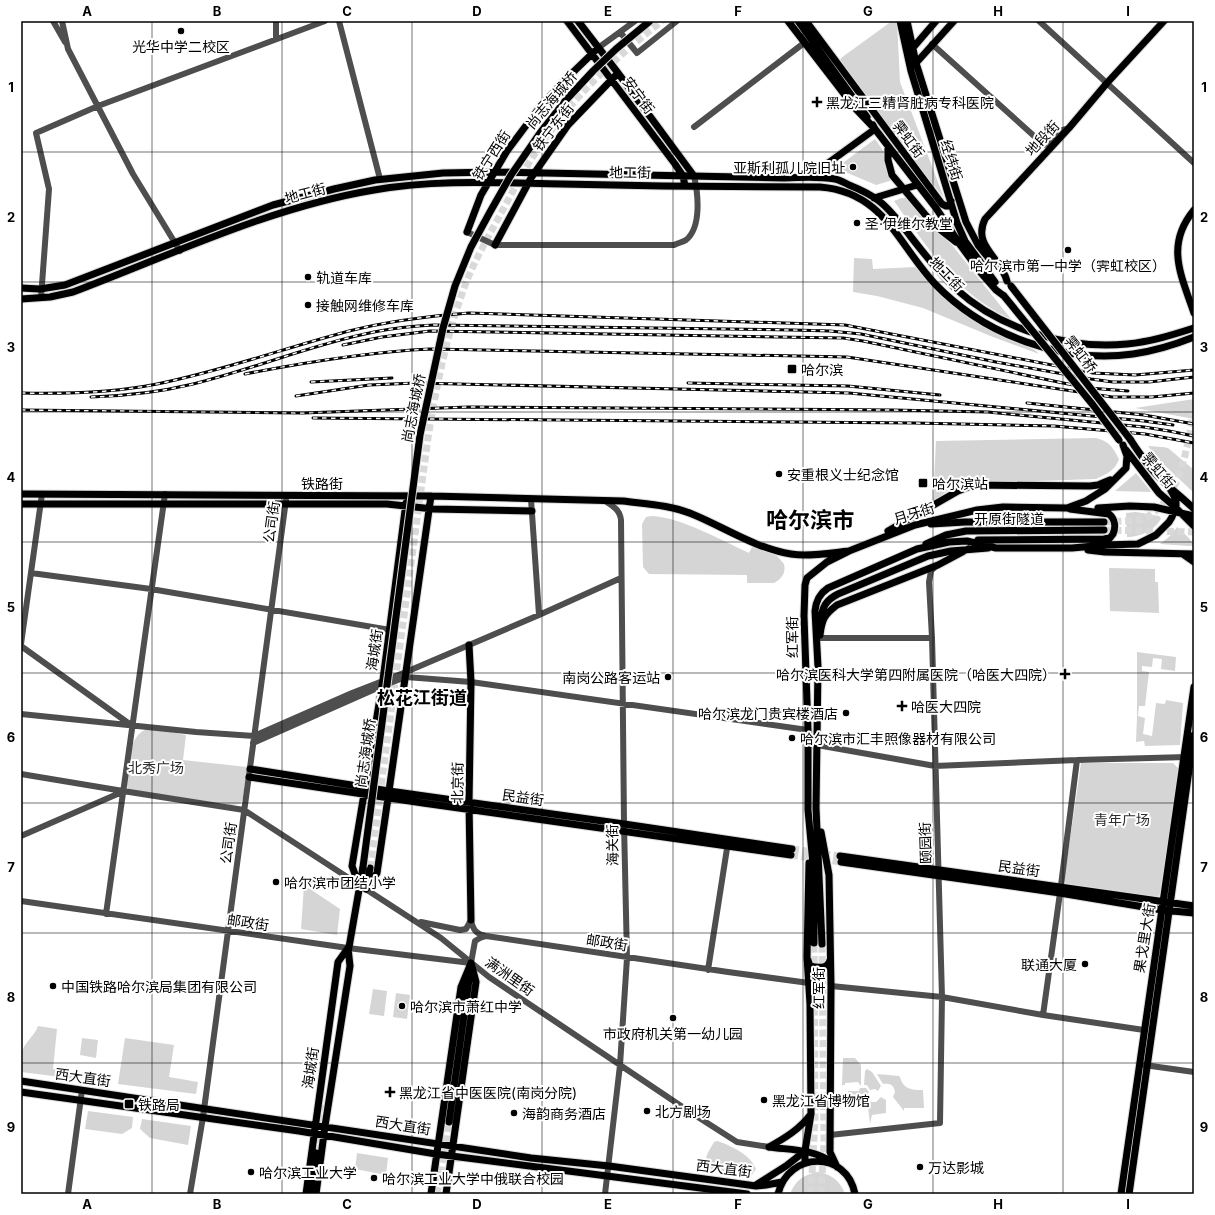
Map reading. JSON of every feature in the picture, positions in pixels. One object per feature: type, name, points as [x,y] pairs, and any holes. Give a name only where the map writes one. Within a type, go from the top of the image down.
[{"type":"main road","name":"安宁街","points":[[568,21],[683,176],[685,186]]},
{"type":"main road","name":"安宁街","points":[[578,21],[694,176]]},
{"type":"main road","name":"尚志海城桥","points":[[359,885],[363,867],[420,435],[443,328],[455,286],[472,247],[490,212],[511,175],[540,133],[566,100],[593,71],[650,21]]},
{"type":"main road","name":"霁虹街","points":[[788,21],[854,108],[875,129]]},
{"type":"main road","name":"霁虹街","points":[[798,21],[859,104],[875,129],[936,208],[961,246],[996,290],[1004,296]]},
{"type":"main road","name":"霁虹街","points":[[806,21],[942,204],[949,206],[951,201]]},
{"type":"main road","name":"经纬街","points":[[900,21],[911,71],[957,223],[965,241],[1004,296]]},
{"type":"main road","name":"经纬街","points":[[907,21],[916,63],[966,222],[978,245],[1009,284]]},
{"type":"main road","points":[[907,55],[912,47],[936,21]]},
{"type":"main road","points":[[916,63],[954,21]]},
{"type":"main road","name":"地段街","points":[[1009,284],[1005,273],[982,240],[982,225],[1069,128],[1107,83],[1164,21]]},
{"type":"main road","name":"铁宁西街","points":[[467,232],[487,182],[495,172],[507,151],[540,107],[566,78],[598,48]]},
{"type":"main road","name":"铁宁东街","points":[[495,245],[534,173],[568,125],[618,73]]},
{"type":"main road","points":[[820,169],[875,129]]},
{"type":"main road","name":"霁虹街","points":[[888,146],[888,160],[892,176],[932,224],[961,246]]},
{"type":"main road","name":"地工街","points":[[21,288],[41,289],[57,287],[273,205],[380,179],[443,173],[495,172],[821,177],[837,180],[855,187],[874,198],[892,213],[934,266],[957,289],[984,310],[1017,327],[1068,343],[1109,345],[1128,344],[1156,339],[1194,328]]},
{"type":"main road","name":"地工街","points":[[21,299],[61,296],[73,292],[297,207],[399,186],[429,183],[487,182],[697,187],[820,187],[837,188],[873,207],[880,213],[926,273],[944,293],[979,320],[1006,334],[1031,344],[1077,354],[1120,355],[1157,350],[1194,337]]},
{"type":"main road","points":[[874,198],[917,185]]},
{"type":"main road","points":[[1194,210],[1181,230],[1177,250],[1180,272],[1194,313]]},
{"type":"main road","name":"霁虹桥","points":[[1009,284],[1130,439]]},
{"type":"main road","name":"霁虹桥","points":[[1004,296],[1093,405],[1121,443]]},
{"type":"main road","name":"霁虹街","points":[[1130,439],[1151,468],[1194,509]]},
{"type":"main road","name":"霁虹街","points":[[1121,443],[1159,493],[1194,526]]},
{"type":"main road","name":"月牙街","points":[[1067,508],[1095,496],[1126,468],[1127,460],[1121,443]]},
{"type":"main road","points":[[878,538],[892,528],[973,485],[1090,486],[1104,483],[1120,473]]},
{"type":"main road","points":[[821,626],[823,608],[832,597],[928,556],[968,549],[1072,548],[1142,543],[1159,532],[1178,511],[1174,496],[1168,485]]},
{"type":"main road","name":"铁路街","points":[[21,494],[431,496],[623,501],[644,503],[684,511],[762,545],[788,554],[813,555],[849,551]]},
{"type":"main road","name":"海城街","points":[[324,1105],[359,885],[352,866],[383,683],[407,496]]},
{"type":"main road","points":[[366,890],[376,873],[389,795],[431,496]]},
{"type":"main road","name":"铁路街","points":[[21,504],[387,504],[429,508],[532,511]]},
{"type":"main road","name":"月牙街","points":[[805,607],[805,586],[807,578],[827,562],[878,538],[915,525],[977,510],[1003,507],[1067,508],[1145,506],[1178,511],[1194,516]]},
{"type":"main road","points":[[818,639],[815,611],[818,598],[824,591],[917,549],[949,542],[1104,539],[1110,538],[1114,534],[1114,522],[1110,514],[1067,508]]},
{"type":"main road","points":[[915,525],[965,522],[1104,522]]},
{"type":"main road","name":"开原街隧道","points":[[917,549],[946,535],[966,531],[1104,530]]},
{"type":"main road","points":[[968,541],[996,548]]},
{"type":"main road","points":[[1072,548],[1105,552],[1194,554]]},
{"type":"main road","points":[[818,639],[824,616],[837,605],[938,565],[968,549]]},
{"type":"main road","points":[[1182,554],[1194,562]]},
{"type":"main road","name":"红军街","points":[[805,607],[809,876],[807,957],[810,1004],[811,1114],[805,1152],[805,1163]]},
{"type":"main road","name":"红军街","points":[[818,639],[816,808],[822,944]]},
{"type":"main road","name":"北京街","points":[[469,645],[471,682],[469,807],[471,920]]},
{"type":"main road","name":"果戈里大街","points":[[1190,757],[1194,687]]},
{"type":"main road","name":"果戈里大街","points":[[1129,1194],[1143,1064],[1144,1030],[1167,902],[1194,735]]},
{"type":"main road","name":"民益街","points":[[250,769],[366,787],[389,795]]},
{"type":"main road","name":"民益街","points":[[249,777],[364,794],[389,795],[792,852]]},
{"type":"main road","name":"红军街","points":[[816,808],[829,875],[831,958],[830,1152],[837,1167]]},
{"type":"main road","name":"红军街","points":[[808,810],[814,875],[814,943]]},
{"type":"main road","name":"民益街","points":[[840,859],[1061,890],[1194,906]]},
{"type":"main road","points":[[366,890],[370,868]]},
{"type":"main road","name":"民益街","points":[[1061,890],[1165,910],[1194,913]]},
{"type":"main road","name":"果戈里大街","points":[[1121,1194],[1143,1064],[1165,910]]},
{"type":"main road","name":"海城街","points":[[306,1194],[338,962],[348,948]]},
{"type":"main road","name":"海城街","points":[[316,1194],[350,966],[348,948]]},
{"type":"main road","points":[[807,957],[810,966],[821,967],[827,966],[831,958]]},
{"type":"main road","points":[[449,1122],[471,963]]},
{"type":"main road","points":[[431,1194],[437,1144],[461,987],[471,963]]},
{"type":"main road","points":[[446,1194],[476,982],[471,963]]},
{"type":"main road","name":"西大直街","points":[[21,1081],[531,1158],[609,1166],[756,1186],[782,1182]]},
{"type":"main road","name":"西大直街","points":[[21,1092],[314,1133],[436,1154],[746,1194]]},
{"type":"main road","points":[[769,1147],[793,1133],[807,1120],[811,1114]]},
{"type":"main road","points":[[769,1147],[805,1152],[821,1156],[848,1177],[856,1193]]},
{"type":"main road","points":[[756,1186],[805,1152]]},
{"type":"main road","points":[[311,1194],[316,1153]]},
{"type":"main road","points":[[778,1194],[782,1182],[792,1170],[805,1163],[822,1162],[837,1167]]},
{"type":"street","points":[[53,21],[132,174],[180,251]]},
{"type":"street","points":[[62,21],[68,49]]},
{"type":"street","points":[[276,21],[276,39]]},
{"type":"street","points":[[41,298],[49,189],[36,133],[98,106],[325,21]]},
{"type":"street","points":[[339,21],[380,179]]},
{"type":"street","points":[[598,48],[635,21]]},
{"type":"street","points":[[620,32],[637,53],[677,21]]},
{"type":"street","points":[[1039,21],[1194,163]]},
{"type":"street","points":[[694,127],[804,43]]},
{"type":"street","points":[[932,44],[1044,145],[1050,142],[1059,132],[1069,128]]},
{"type":"street","points":[[467,232],[495,245],[674,245],[686,240],[693,232],[697,221],[697,187],[694,176]]},
{"type":"street","points":[[42,494],[21,645],[132,726]]},
{"type":"street","points":[[106,914],[165,494]]},
{"type":"street","name":"公司街","points":[[190,1194],[203,1117],[287,496]]},
{"type":"street","points":[[531,499],[540,615]]},
{"type":"street","name":"海关街","points":[[605,501],[617,510],[620,516],[627,958],[620,1065],[605,1194]]},
{"type":"street","name":"颐园街","points":[[830,1135],[940,1123],[942,997],[932,638],[929,582],[932,571],[938,565]]},
{"type":"street","points":[[31,573],[151,589],[390,630]]},
{"type":"street","points":[[21,714],[254,740],[383,683],[406,675],[469,645],[621,578]]},
{"type":"street","points":[[818,639],[932,638]]},
{"type":"street","points":[[406,675],[471,682],[808,730]]},
{"type":"street","points":[[817,745],[935,766],[1190,757]]},
{"type":"street","points":[[1043,1015],[1061,890],[1077,760]]},
{"type":"street","points":[[21,774],[123,792],[244,810]]},
{"type":"street","points":[[21,836],[123,792]]},
{"type":"street","name":"满洲里街","points":[[244,810],[416,921],[441,938],[496,982],[737,1142],[769,1147]]},
{"type":"street","points":[[708,970],[728,843]]},
{"type":"street","name":"邮政街","points":[[21,901],[348,948],[471,963]]},
{"type":"street","points":[[416,921],[460,930],[466,929],[471,920]]},
{"type":"street","points":[[471,920],[476,933],[486,936]]},
{"type":"street","points":[[471,963],[475,941],[486,936]]},
{"type":"street","name":"邮政街","points":[[486,936],[708,970],[809,983]]},
{"type":"street","points":[[831,986],[942,997],[1043,1015],[1144,1030]]},
{"type":"street","points":[[1143,1064],[1194,1072]]},
{"type":"street","points":[[68,1194],[82,1090]]},
{"type":"green space","points":[[892,21],[897,22],[900,82],[944,198],[874,110],[840,62],[841,58]]},
{"type":"green space","points":[[875,139],[884,152],[886,165],[896,179],[876,185],[836,168]]},
{"type":"green space","points":[[901,198],[908,198],[927,222],[952,245],[1011,319],[974,297],[945,268],[931,252],[894,201]]},
{"type":"green space","points":[[854,258],[872,259],[873,269],[916,267],[966,314],[1000,335],[1035,350],[1039,354],[923,308],[877,296],[853,292]]},
{"type":"green space","points":[[1194,399],[1194,419],[1135,408]]},
{"type":"green space","points":[[1096,438],[1105,441],[1110,445],[1119,459],[1113,469],[1107,474],[1096,479],[1011,482],[981,481],[957,483],[933,502],[936,441]]},
{"type":"green space","points":[[1148,446],[1168,448],[1194,470],[1194,493],[1157,458]]},
{"type":"green space","points":[[1136,473],[1151,492],[1115,491]]},
{"type":"green space","points":[[1136,512],[1159,516],[1161,518],[1155,526],[1147,532],[1137,536],[1127,537],[1126,513]]},
{"type":"green space","points":[[646,517],[663,517],[688,525],[749,553],[753,545],[777,556],[784,564],[783,575],[774,583],[747,583],[747,575],[649,574],[643,567],[642,524]]},
{"type":"green space","points":[[1177,527],[1194,545],[1160,544],[1170,536]]},
{"type":"green space","points":[[1109,568],[1155,569],[1155,582],[1158,582],[1159,613],[1110,611]]},
{"type":"green space","points":[[1137,652],[1176,657],[1175,671],[1161,669],[1162,659],[1153,658],[1152,667],[1142,666],[1142,671],[1149,672],[1145,706],[1139,706],[1138,716],[1145,718],[1143,734],[1152,736],[1156,703],[1165,704],[1166,700],[1183,703],[1180,745],[1145,746],[1144,741],[1136,742]]},
{"type":"green space","name":"北秀广场","points":[[151,728],[186,735],[183,760],[247,767],[243,798],[240,804],[231,805],[129,790],[126,785],[133,743],[137,736],[143,731]]},
{"type":"green space","name":"青年广场","points":[[1081,763],[1173,763],[1180,770],[1160,894],[1157,898],[1067,886],[1064,881]]},
{"type":"green space","points":[[304,885],[340,909],[337,935],[301,929]]},
{"type":"green space","points":[[373,989],[387,991],[384,1016],[369,1014]]},
{"type":"green space","points":[[396,993],[410,995],[407,1019],[393,1017]]},
{"type":"green space","points":[[38,1026],[57,1029],[53,1069],[78,1073],[77,1079],[21,1072],[21,1058],[23,1049]]},
{"type":"green space","points":[[82,1038],[98,1040],[96,1058],[80,1055]]},
{"type":"green space","points":[[125,1038],[174,1045],[169,1077],[198,1082],[196,1094],[118,1084]]},
{"type":"green space","points":[[843,1058],[855,1058],[861,1065],[861,1085],[858,1082],[845,1083],[845,1085],[842,1085]]},
{"type":"green space","points":[[867,1069],[872,1072],[881,1086],[878,1091],[875,1089],[870,1090],[867,1085],[864,1085],[865,1071]]},
{"type":"green space","points":[[877,1074],[899,1076],[906,1087],[923,1090],[924,1108],[904,1108],[904,1111],[893,1097],[895,1092],[893,1086],[890,1084],[883,1084]]},
{"type":"green space","points":[[860,1088],[866,1088],[869,1092],[868,1097],[871,1102],[876,1102],[881,1097],[886,1100],[886,1113],[872,1115],[870,1124],[868,1107],[865,1101],[857,1099],[852,1101],[848,1106],[848,1091],[859,1091]]},
{"type":"green space","points":[[88,1111],[133,1117],[132,1128],[122,1134],[85,1129]]},
{"type":"green space","points":[[142,1119],[191,1126],[188,1145],[150,1138],[140,1129]]},
{"type":"green space","points":[[717,1141],[734,1148],[750,1159],[756,1169],[751,1176],[724,1173],[707,1165],[706,1158],[708,1153],[714,1142]]},
{"type":"green space","points":[[357,1153],[388,1158],[386,1175],[355,1169]]},
{"type":"green space","points":[[817,1172],[827,1174],[838,1181],[845,1194],[790,1194],[800,1179]]},
{"type":"tunnel","points":[[370,868],[428,438],[442,363],[451,327],[463,291],[480,253],[510,196],[527,166],[547,136],[572,104],[600,74],[662,21]]},
{"type":"tunnel","points":[[1104,522],[1130,521],[1144,518],[1157,510],[1167,499],[1181,470],[1194,409]]},
{"type":"tunnel","points":[[1104,530],[1194,532]]},
{"type":"tunnel","points":[[792,849],[840,856]]},
{"type":"tunnel","points":[[791,855],[841,862]]},
{"type":"tunnel","points":[[811,1194],[815,1118],[814,943]]},
{"type":"tunnel","points":[[821,1194],[824,1143],[822,944]]},
{"type":"tunnel","points":[[316,1153],[324,1105]]},
{"type":"tunnel","points":[[437,1194],[449,1122]]},
{"type":"railway","points":[[21,393],[89,392],[157,384],[205,373],[364,327],[409,319],[469,313],[845,325],[1093,373],[1135,375],[1194,370]]},
{"type":"railway","points":[[91,397],[117,396],[181,387],[216,378],[351,337],[389,329],[434,325],[830,331],[861,334],[996,362],[1113,382],[1149,382],[1194,377]]},
{"type":"railway","points":[[343,345],[382,337],[430,331],[843,338],[1089,388],[1128,391]]},
{"type":"railway","points":[[245,374],[338,358],[384,352],[430,349],[847,357],[1112,397],[1152,397],[1194,393]]},
{"type":"railway","points":[[311,382],[392,378]]},
{"type":"railway","points":[[296,396],[369,385],[416,383],[849,393],[1173,425]]},
{"type":"railway","points":[[688,383],[848,386],[940,395]]},
{"type":"railway","points":[[1027,403],[1144,415],[1194,424]]},
{"type":"railway","points":[[21,410],[303,413],[469,407],[988,412],[1144,427],[1194,436]]},
{"type":"railway","points":[[313,418],[914,423],[1054,426],[1145,434],[1194,443]]},
{"type":"place","name":"光华中学二校区","points":[[181,31]]},
{"type":"place","name":"黑龙江三精肾脏病专科医院","points":[[817,102]]},
{"type":"place","name":"亚斯利孤儿院旧址","points":[[853,167]]},
{"type":"place","name":"圣·伊维尔教堂","points":[[857,223]]},
{"type":"place","name":"哈尔滨市第一中学（霁虹校区）","points":[[1068,250]]},
{"type":"place","name":"轨道车库","points":[[308,277]]},
{"type":"place","name":"接触网维修车库","points":[[308,305]]},
{"type":"place","name":"哈尔滨","points":[[792,369]]},
{"type":"place","name":"安重根义士纪念馆","points":[[779,474]]},
{"type":"place","name":"哈尔滨站","points":[[923,483]]},
{"type":"place","name":"哈尔滨医科大学第四附属医院（哈医大四院）","points":[[1065,674]]},
{"type":"place","name":"南岗公路客运站","points":[[668,677]]},
{"type":"place","name":"哈医大四院","points":[[902,706]]},
{"type":"place","name":"哈尔滨龙门贵宾楼酒店","points":[[846,713]]},
{"type":"place","name":"哈尔滨市汇丰照像器材有限公司","points":[[792,738]]},
{"type":"place","name":"哈尔滨市团结小学","points":[[276,882]]},
{"type":"place","name":"联通大厦","points":[[1085,964]]},
{"type":"place","name":"中国铁路哈尔滨局集团有限公司","points":[[53,986]]},
{"type":"place","name":"哈尔滨市萧红中学","points":[[402,1006]]},
{"type":"place","name":"市政府机关第一幼儿园","points":[[673,1018]]},
{"type":"place","name":"黑龙江省中医医院(南岗分院)","points":[[390,1092]]},
{"type":"place","name":"黑龙江省博物馆","points":[[764,1100]]},
{"type":"place","name":"铁路局","points":[[129,1104]]},
{"type":"place","name":"北方剧场","points":[[647,1111]]},
{"type":"place","name":"海韵商务酒店","points":[[514,1113]]},
{"type":"place","name":"万达影城","points":[[920,1167]]},
{"type":"place","name":"哈尔滨工业大学","points":[[251,1172]]},
{"type":"place","name":"哈尔滨工业大学中俄联合校园","points":[[374,1178]]},
{"type":"district","name":"哈尔滨市","points":[[810,520]]},
{"type":"district","name":"松花江街道","points":[[422,697]]}]
